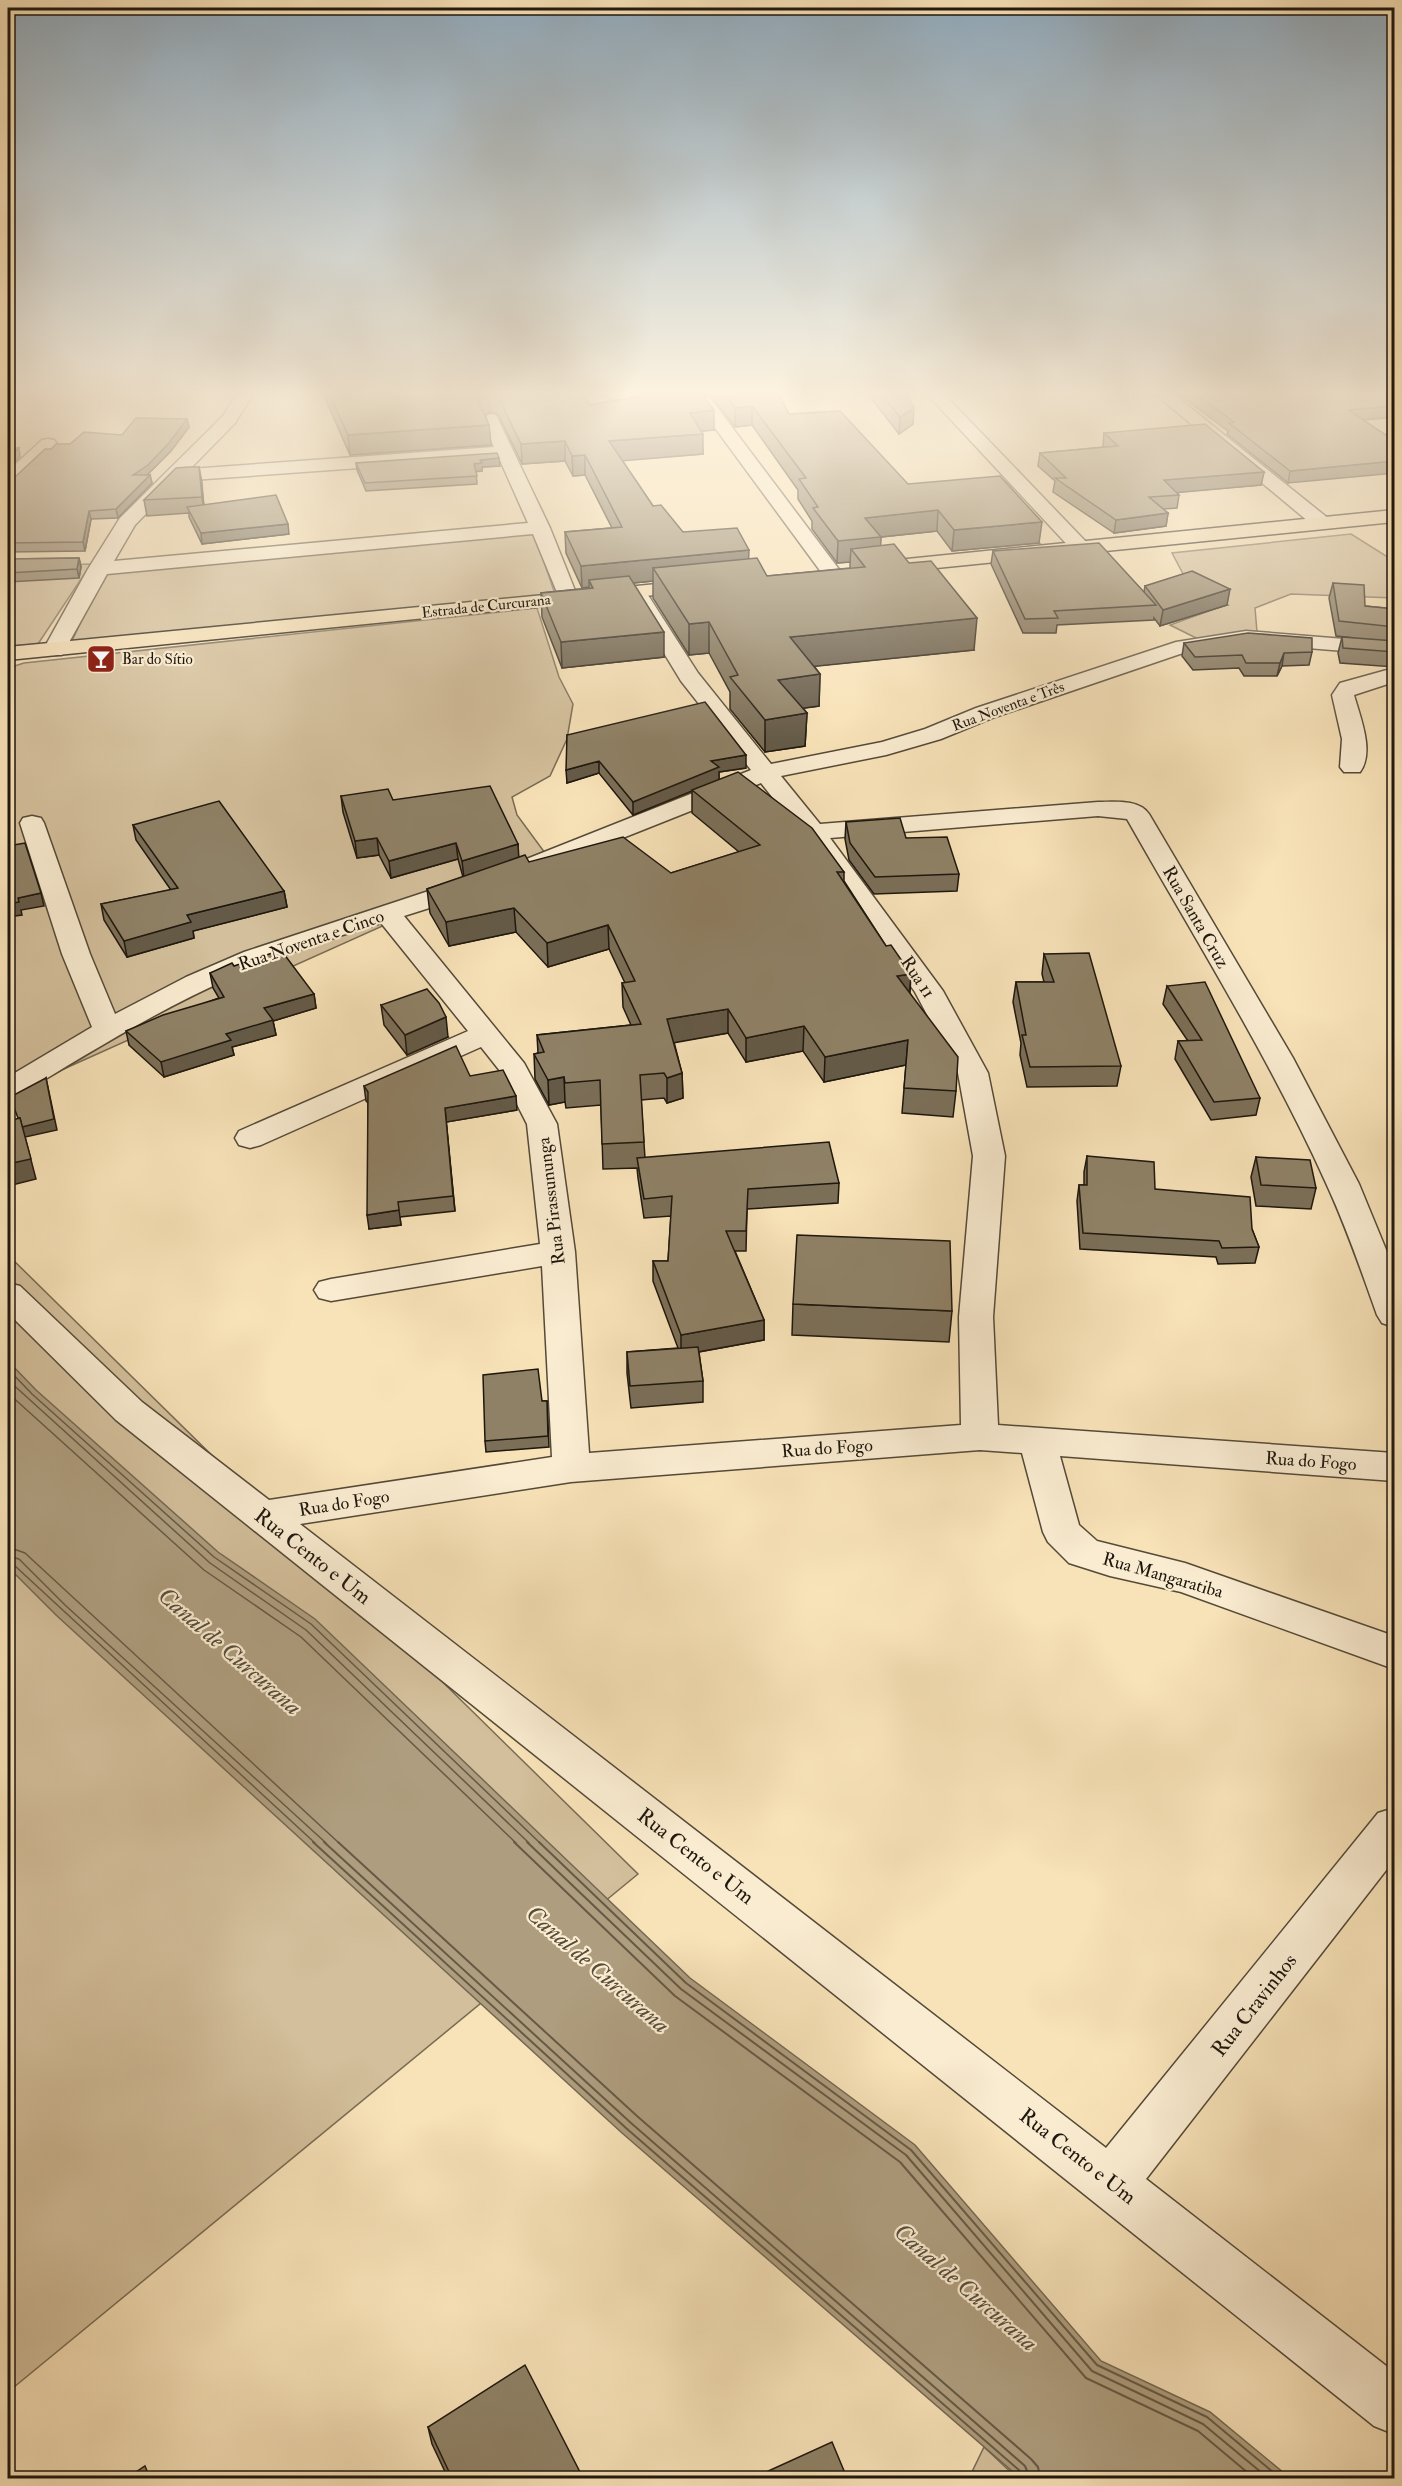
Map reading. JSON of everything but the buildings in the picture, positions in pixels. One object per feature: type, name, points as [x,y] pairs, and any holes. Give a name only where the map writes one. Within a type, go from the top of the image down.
[{"type":"main road","points":[[808,574],[1082,549],[1395,516]]},
{"type":"main road","name":"Estrada de Curcurana","points":[[8,654],[717,584]]},
{"type":"street","points":[[54,650],[96,562],[139,509]]},
{"type":"street","points":[[531,509],[568,598]]},
{"type":"street","points":[[784,509],[831,572]]},
{"type":"street","points":[[1044,509],[1082,549]]},
{"type":"street","points":[[1304,509],[1322,524]]},
{"type":"street","points":[[96,562],[540,528]]},
{"type":"street","name":"Rua 11","points":[[636,592],[689,676],[813,831],[929,991],[973,1073],[989,1156],[976,1317],[980,1437]]},
{"type":"street","name":"Rua Noventa e Três","points":[[630,825],[767,772],[886,748],[924,736],[984,712],[1176,648],[1246,637],[1395,650]]},
{"type":"street","points":[[1352,767],[1354,739],[1343,695],[1348,688],[1395,675]]},
{"type":"street","name":"Rua Santa Cruz","points":[[813,831],[1098,809],[1129,810],[1137,814],[1307,1108],[1357,1213],[1380,1268],[1395,1315]]},
{"type":"street","points":[[32,823],[76,954],[108,1031]]},
{"type":"street","name":"Rua Noventa e Cinco","points":[[8,1089],[108,1031],[224,970],[294,943],[530,867],[630,825]]},
{"type":"street","name":"Rua Pirassununga","points":[[388,914],[514,1069],[542,1124],[558,1252],[571,1468]]},
{"type":"street","points":[[250,1138],[486,1034]]},
{"type":"street","points":[[331,1290],[558,1252]]},
{"type":"street","name":"Rua Cento e Um","points":[[8,1294],[129,1411],[1395,2406]]},
{"type":"street","name":"Rua do Fogo","points":[[262,1516],[571,1468],[980,1437],[1395,1467]]},
{"type":"street","name":"Rua Mangaratiba","points":[[1037,1440],[1062,1532],[1083,1552],[1110,1561],[1185,1578],[1395,1653]]},
{"type":"street","name":"Rua Cravinhos","points":[[1111,2181],[1233,2032],[1395,1827]]},
{"type":"shaded area","points":[[534,533],[555,594],[72,641],[104,572]]},
{"type":"shaded area","points":[[1351,534],[1394,561],[1394,598],[1291,594],[1255,608],[1257,632],[1198,639],[1170,625],[1226,605],[1190,587],[1172,553]]},
{"type":"shaded area","points":[[91,564],[38,644],[8,646],[8,566]]},
{"type":"shaded area","points":[[537,608],[559,677],[573,704],[567,739],[550,776],[512,797],[517,815],[545,853],[8,1094],[8,668],[24,663]]},
{"type":"shaded area","points":[[8,1255],[638,1874],[8,2392]]},
{"type":"shaded area","points":[[984,2447],[1017,2478],[969,2478]]},
{"type":"water","name":"Canal de Curcurana","points":[[8,1361],[36,1390],[218,1552],[315,1619],[690,1978],[915,2145],[1101,2361],[1210,2412],[1290,2478],[1020,2478],[622,2133],[56,1615],[8,1567]]},
{"type":"place","name":"Bar do Sítio","points":[[101,659]]}]
